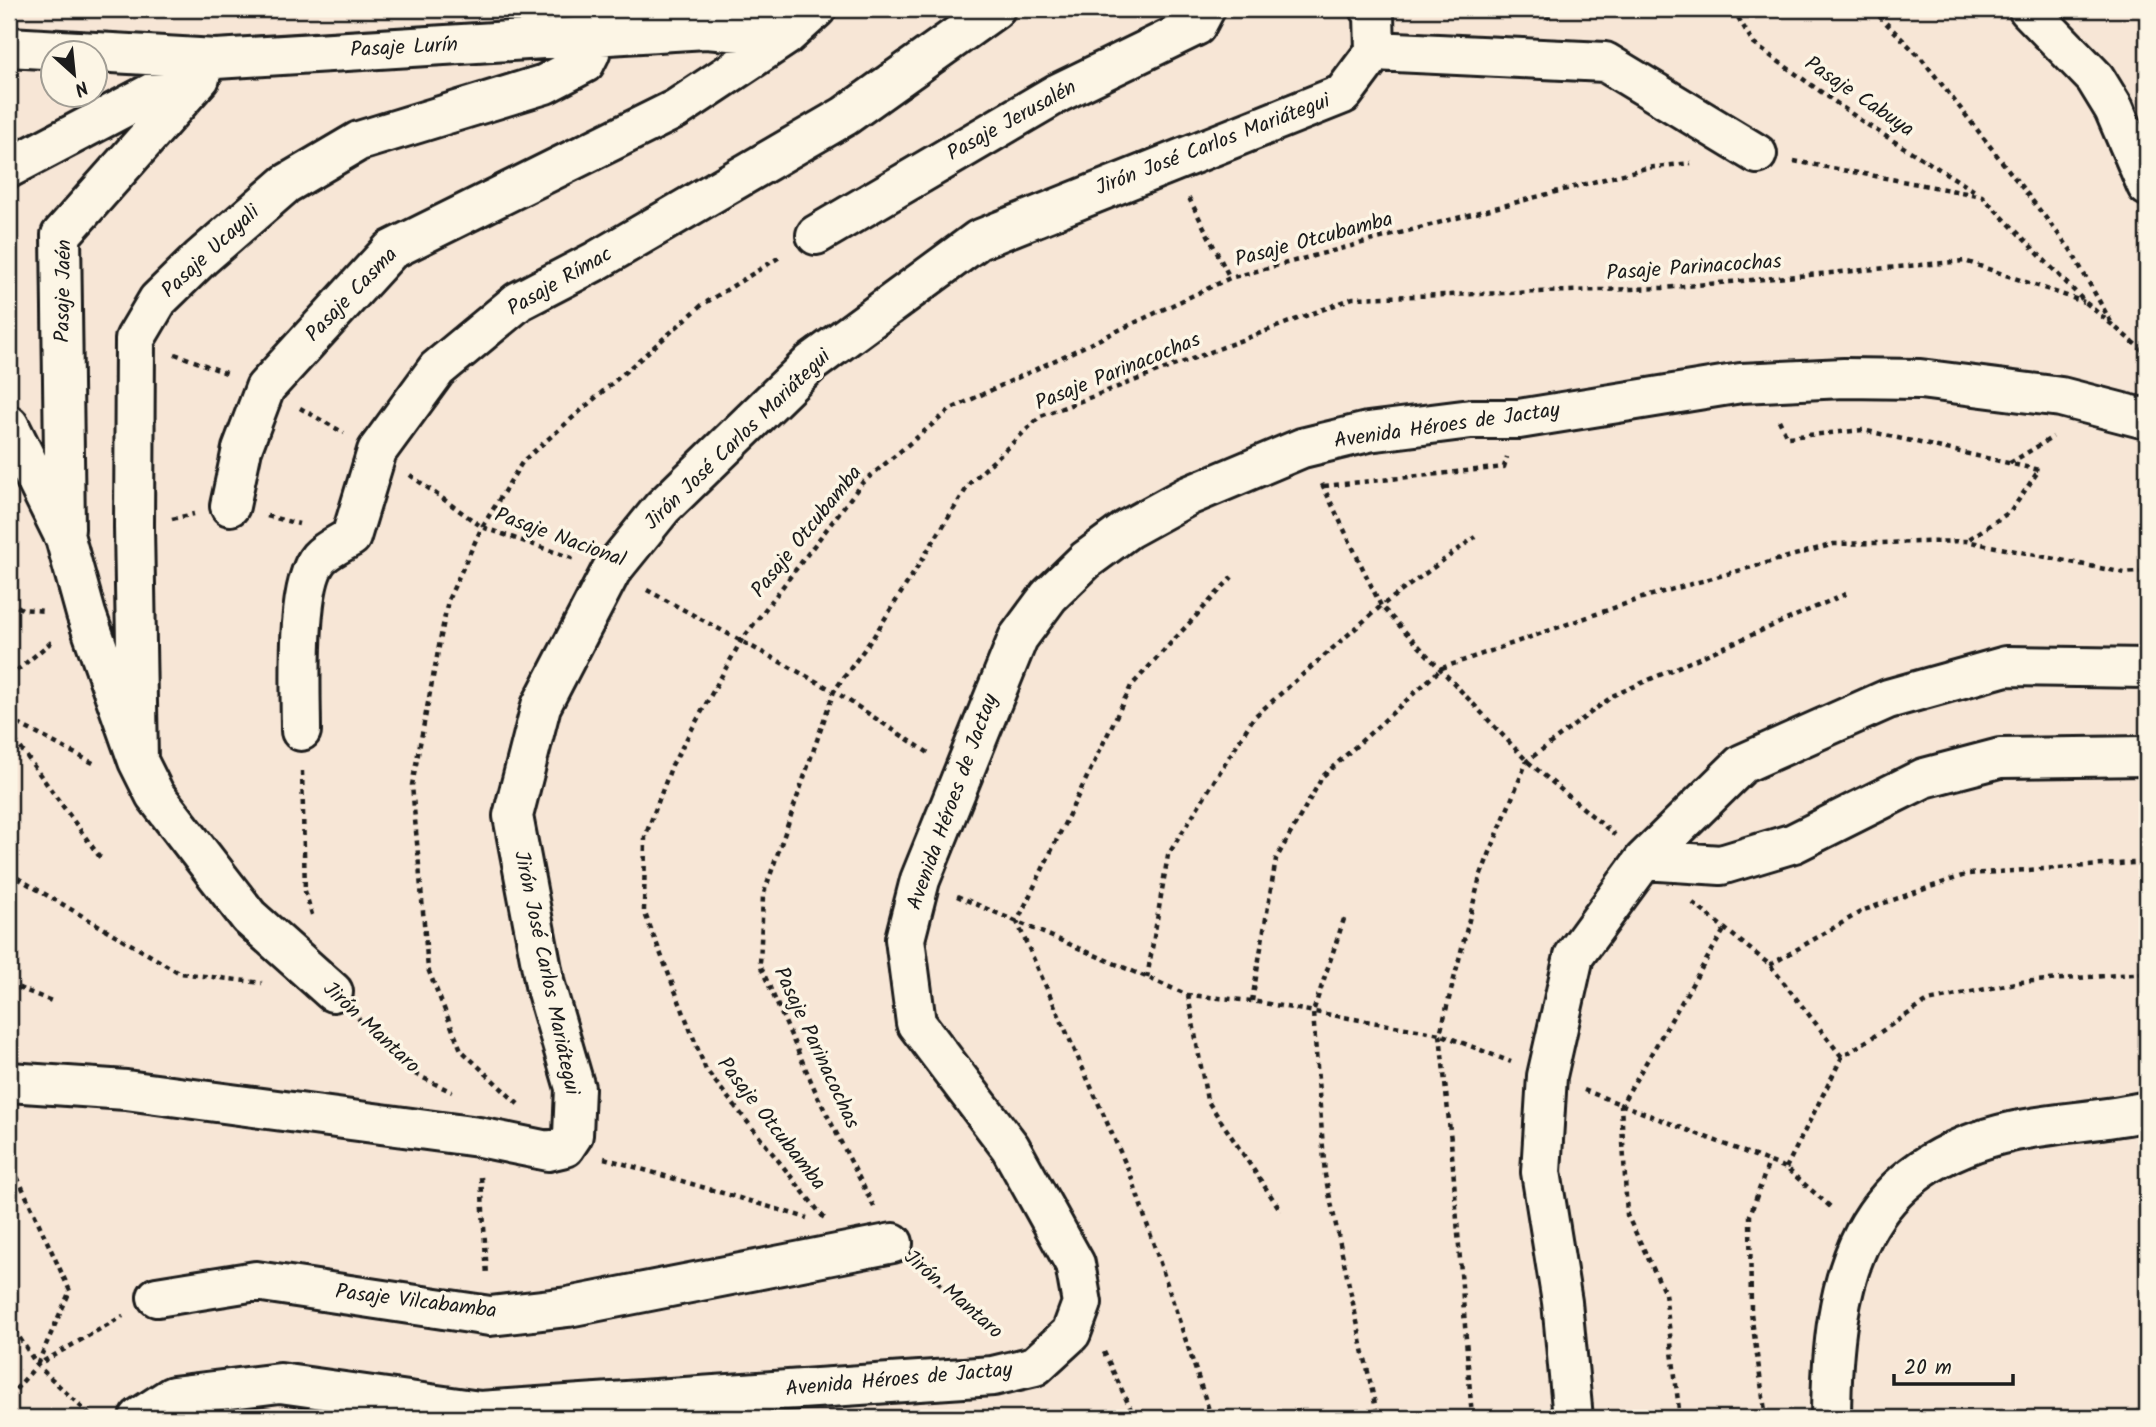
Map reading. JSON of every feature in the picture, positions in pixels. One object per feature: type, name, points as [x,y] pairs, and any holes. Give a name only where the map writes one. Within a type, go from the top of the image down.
[{"type":"street","points":[[786,36],[816,9]]},
{"type":"street","name":"Pasaje Rímac","points":[[300,731],[304,601],[308,580],[319,558],[351,537],[377,452],[437,369],[519,301],[596,261],[845,116],[995,9]]},
{"type":"street","name":"Pasaje Jerusalén","points":[[816,235],[1058,93],[1196,26],[1205,9]]},
{"type":"street","points":[[1370,9],[1374,14],[1375,51],[1605,62],[1757,154]]},
{"type":"street","points":[[2028,9],[2095,78],[2114,109],[2147,186]]},
{"type":"street","name":"Pasaje Lurín","points":[[9,168],[216,59],[706,29],[786,36]]},
{"type":"street","name":"Pasaje Casma","points":[[230,506],[242,449],[265,388],[390,250],[676,110],[786,36]]},
{"type":"street","name":"Pasaje Ucayali","points":[[135,338],[158,300],[201,258],[286,184],[359,141],[545,85],[585,63],[590,53],[580,38]]},
{"type":"street","points":[[9,47],[216,59]]},
{"type":"street","name":"Jirón José Carlos Mariátegui","points":[[565,1147],[573,1135],[575,1088],[545,985],[513,816],[541,706],[611,571],[662,509],[811,363],[978,240],[1343,94],[1375,51]]},
{"type":"street","name":"Pasaje Jaén","points":[[65,538],[61,235],[216,59]]},
{"type":"street","points":[[135,338],[134,527],[138,761]]},
{"type":"street","name":"Avenida Héroes de Jactay","points":[[139,1418],[173,1396],[280,1383],[480,1411],[993,1376],[1035,1366],[1071,1334],[1082,1303],[1075,1264],[1010,1147],[916,1023],[905,939],[920,880],[995,689],[1018,638],[1049,596],[1086,560],[1128,529],[1188,496],[1302,448],[1368,432],[1471,419],[1518,419],[1741,383],[1844,378],[1920,379],[2061,397],[2142,418],[2147,416]]},
{"type":"street","name":"Jirón Mantaro","points":[[9,425],[65,538],[86,614],[138,761],[155,795],[249,917],[333,992]]},
{"type":"street","points":[[1573,1418],[1562,1302],[1541,1172],[1546,1076],[1574,956],[1644,860],[1742,764],[1888,699],[2006,666],[2147,668]]},
{"type":"street","points":[[1644,860],[1721,865],[1794,843],[1924,778],[2000,758],[2147,757]]},
{"type":"street","points":[[9,1082],[126,1090],[479,1137],[548,1151],[565,1147]]},
{"type":"street","points":[[1831,1418],[1832,1351],[1848,1266],[1862,1235],[1902,1182],[1948,1153],[2014,1132],[2147,1111]]},
{"type":"street","name":"Pasaje Vilcabamba","points":[[157,1297],[256,1281],[490,1316],[568,1307],[893,1242]]},
{"type":"path","name":"Pasaje Cabuya","points":[[1732,9],[1754,44],[1866,124],[1982,196],[2085,302],[2147,354]]},
{"type":"path","points":[[1872,9],[1922,59],[2070,248],[2113,326]]},
{"type":"path","points":[[1757,154],[1982,196]]},
{"type":"path","points":[[1171,161],[1230,278]]},
{"type":"path","name":"Pasaje Otcubamba","points":[[565,1147],[829,1224],[706,1070],[644,911],[645,837],[672,765],[741,641],[862,483],[951,409],[1230,278],[1646,168],[1695,162]]},
{"type":"path","name":"Pasaje Parinacochas","points":[[893,1242],[818,1097],[760,965],[763,896],[834,691],[874,636],[970,482],[1041,416],[1353,298],[1663,288],[1965,261],[2085,302]]},
{"type":"path","name":"Pasaje Nacional","points":[[135,338],[265,388],[377,452],[482,527],[611,571],[834,691],[963,775]]},
{"type":"path","points":[[1777,417],[1787,437],[1863,430],[2039,470],[2011,511],[1966,541]]},
{"type":"path","points":[[1323,486],[1504,467],[1518,419]]},
{"type":"path","points":[[1302,448],[1381,606],[1527,761],[1724,930],[1770,965],[1842,1057]]},
{"type":"path","points":[[1147,978],[1168,855],[1254,717],[1381,606],[1475,537]]},
{"type":"path","points":[[1252,1001],[1276,859],[1323,776],[1441,668],[1645,597],[1834,544],[1966,541],[2125,573],[2147,571]]},
{"type":"path","points":[[1207,1418],[1209,1410],[1131,1176],[1017,922],[1131,686],[1232,577]]},
{"type":"path","points":[[9,677],[86,614]]},
{"type":"path","points":[[9,719],[155,795]]},
{"type":"path","points":[[9,732],[102,860]]},
{"type":"path","points":[[1770,965],[1864,910],[1968,873],[2147,862]]},
{"type":"path","points":[[920,880],[1188,995],[1252,1001],[1440,1034],[1786,1168],[1862,1235]]},
{"type":"path","points":[[1344,919],[1313,1012],[1325,1175],[1378,1418]]},
{"type":"path","points":[[1680,1418],[1665,1293],[1627,1215],[1621,1105],[1724,930]]},
{"type":"path","points":[[1786,1168],[1842,1057],[1928,1002],[2020,982],[2147,973]]},
{"type":"path","points":[[9,984],[54,1002]]},
{"type":"path","name":"Jirón Mantaro","points":[[333,992],[413,1073],[460,1096]]},
{"type":"path","points":[[1188,995],[1207,1100],[1281,1211]]},
{"type":"path","points":[[9,1159],[70,1291],[37,1364],[9,1397]]},
{"type":"path","points":[[1766,1418],[1751,1313],[1750,1215],[1769,1162]]},
{"type":"path","name":"Jirón Mantaro","points":[[893,1242],[1035,1366]]},
{"type":"path","points":[[37,1364],[157,1297]]},
{"type":"path","points":[[1082,1303],[1135,1418]]},
{"type":"path","points":[[9,1321],[37,1364],[93,1418]]}]
